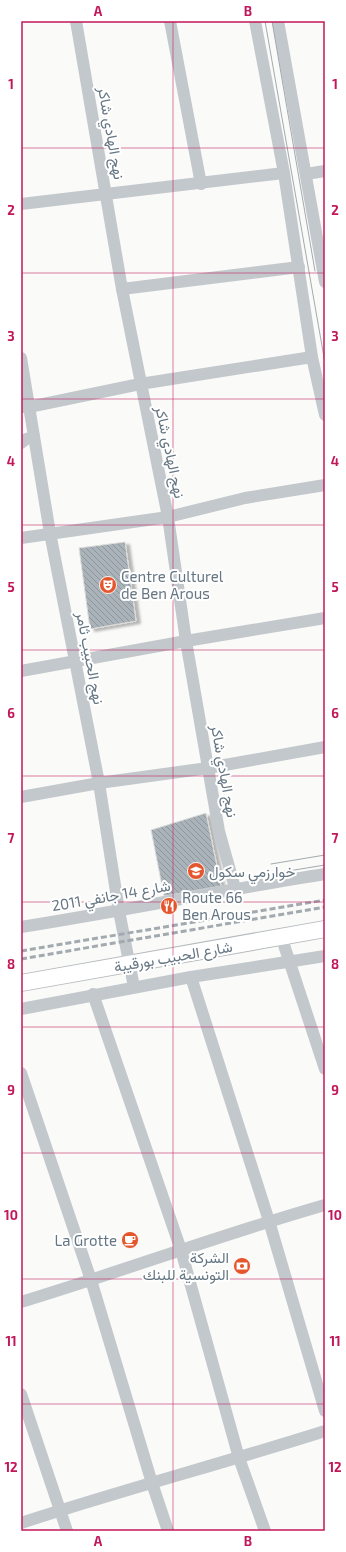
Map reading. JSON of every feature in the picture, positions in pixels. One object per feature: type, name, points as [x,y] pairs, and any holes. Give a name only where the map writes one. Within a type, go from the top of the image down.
[{"type":"main road","name":"شارع الحبيب بورقيبة","points":[[21,983],[325,929]]},
{"type":"street","name":"نهج الهادي شاكر","points":[[76,21],[122,288],[140,384],[168,517],[186,641],[219,831],[235,888]]},
{"type":"street","points":[[170,21],[201,184]]},
{"type":"street","points":[[255,21],[284,173],[312,357],[325,415]]},
{"type":"street","points":[[278,21],[325,282]]},
{"type":"street","points":[[306,174],[325,171]]},
{"type":"street","points":[[21,204],[201,184],[284,173]]},
{"type":"street","points":[[122,288],[298,267]]},
{"type":"street","points":[[25,407],[140,384],[312,357]]},
{"type":"street","name":"نهج الحبيب ثامر","points":[[21,358],[25,407],[34,437],[50,533],[99,783],[119,911],[134,987]]},
{"type":"street","points":[[21,443],[26,439],[34,437]]},
{"type":"street","points":[[21,538],[168,517],[245,498],[325,485]]},
{"type":"street","points":[[21,671],[186,641],[325,618]]},
{"type":"street","points":[[21,797],[99,783],[208,768],[325,747]]},
{"type":"street","name":"شارع 14 جانفي 2011","points":[[21,927],[119,911],[235,888],[325,874]]},
{"type":"street","points":[[281,936],[325,1069]]},
{"type":"street","points":[[21,1009],[94,994],[191,977],[325,956]]},
{"type":"street","points":[[191,977],[269,1221],[325,1411]]},
{"type":"street","points":[[94,994],[181,1250],[239,1458],[265,1531]]},
{"type":"street","points":[[21,1072],[91,1280],[152,1483],[168,1531]]},
{"type":"street","points":[[21,1302],[269,1221],[325,1205]]},
{"type":"street","points":[[21,1394],[67,1531]]},
{"type":"street","points":[[21,1522],[239,1458],[325,1431]]},
{"type":"building","name":"Centre Culturel de Ben Arous","points":[[125,542],[136,621],[90,629],[79,548]]},
{"type":"building","points":[[206,813],[221,886],[164,896],[151,830]]},
{"type":"tram line","points":[[265,21],[325,363]]},
{"type":"tram line","points":[[272,21],[315,271]]},
{"type":"tram line","points":[[271,864],[325,855]]},
{"type":"tram line","points":[[270,874],[325,865]]},
{"type":"railway","points":[[21,951],[325,900]]},
{"type":"railway","points":[[21,959],[325,907]]},
{"type":"place","name":"Centre Culturel de Ben Arous","points":[[108,585]]},
{"type":"place","name":"خوارزمي سكول","points":[[196,871]]},
{"type":"place","name":"Route 66 Ben Arous","points":[[169,906]]},
{"type":"place","name":"La Grotte","points":[[130,1240]]},
{"type":"place","name":"الشركة التونسية للبنك","points":[[242,1266]]}]
